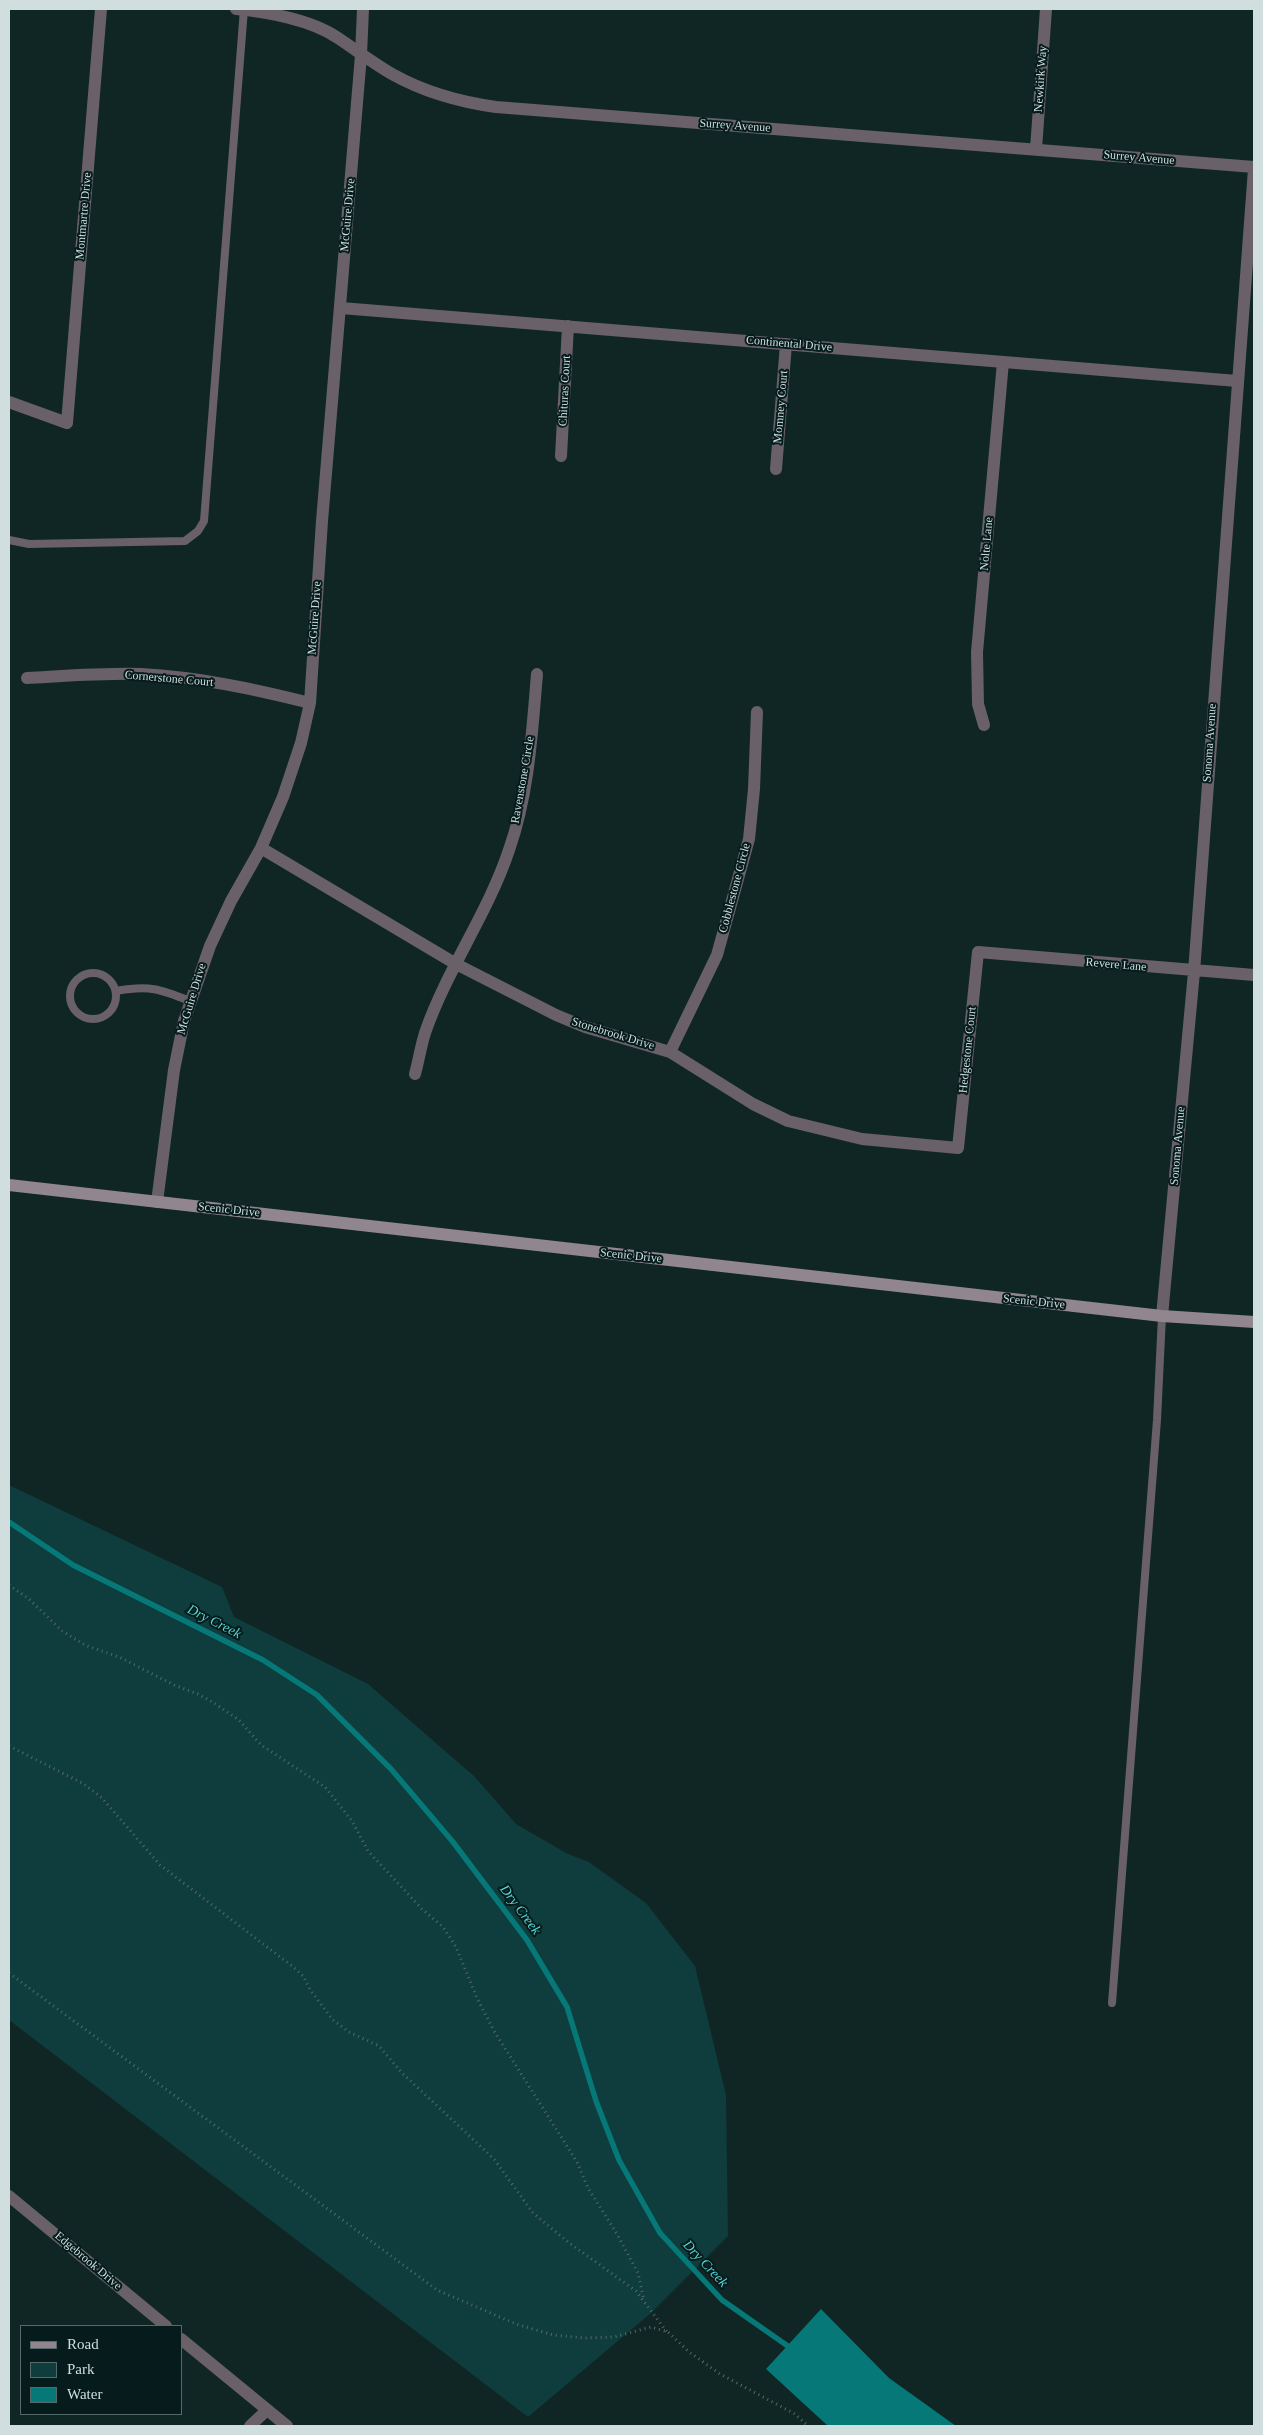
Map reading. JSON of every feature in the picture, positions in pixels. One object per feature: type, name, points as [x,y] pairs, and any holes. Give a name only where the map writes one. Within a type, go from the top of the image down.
[{"type":"main road","name":"Scenic Drive","points":[[9,1185],[1162,1316],[1254,1322]]},
{"type":"street","name":"Montmartre Drive","points":[[9,402],[67,423],[101,9]]},
{"type":"street","name":"Surrey Avenue","points":[[236,9],[296,20],[328,32],[393,75],[431,92],[471,103],[496,107],[1254,168]]},
{"type":"street","name":"McGuire Drive","points":[[157,1202],[174,1070],[190,1001],[210,946],[283,798],[310,704],[322,522],[341,308],[363,9]]},
{"type":"street","name":"Newkirk Way","points":[[1036,149],[1046,9]]},
{"type":"street","name":"Sonoma Avenue","points":[[1162,1316],[1194,972],[1254,168]]},
{"type":"street","name":"Continental Drive","points":[[341,308],[1237,381]]},
{"type":"street","name":"Chituras Court","points":[[561,456],[568,326]]},
{"type":"street","name":"Momney Court","points":[[776,469],[786,344]]},
{"type":"street","name":"Nolte Lane","points":[[984,725],[978,704],[977,652],[1003,362]]},
{"type":"street","name":"Cornerstone Court","points":[[27,678],[88,674],[159,676],[203,680],[262,691],[310,704]]},
{"type":"street","name":"Ravenstone Circle","points":[[415,1074],[426,1030],[456,964],[491,897],[510,849],[523,800],[530,757],[537,674]]},
{"type":"street","name":"Cobblestone Circle","points":[[670,1052],[717,954],[749,838],[754,790],[757,712]]},
{"type":"street","name":"Stonebrook Drive","points":[[260,848],[456,964],[556,1015],[585,1027],[670,1052],[753,1104],[788,1121],[862,1139],[958,1148]]},
{"type":"street","name":"Revere Lane","points":[[978,952],[1194,972],[1254,975]]},
{"type":"street","name":"Hedgestone Court","points":[[958,1148],[978,952]]},
{"type":"street","name":"Edgebrook Drive","points":[[9,2196],[165,2325]]},
{"type":"street","points":[[182,2340],[287,2426]]},
{"type":"street","points":[[250,2426],[267,2410]]},
{"type":"lane","points":[[9,540],[29,544],[185,541],[198,531],[204,522],[244,9]]},
{"type":"lane","points":[[88,974],[105,976],[112,983],[116,991],[116,1000],[113,1008],[107,1015],[99,1018],[90,1019],[81,1016],[74,1010],[71,1002],[70,992],[74,984],[80,977],[88,974]]},
{"type":"lane","points":[[116,991],[136,988],[158,988],[190,1001]]},
{"type":"lane","points":[[1112,2003],[1157,1420],[1162,1316]]},
{"type":"path","points":[[9,1585],[30,1599],[62,1631],[85,1645],[119,1657],[214,1703],[239,1720],[261,1746],[325,1787],[352,1820],[368,1851],[416,1903],[443,1927],[456,1947],[476,1998],[494,2031],[576,2162],[588,2188],[638,2273],[644,2300]]},
{"type":"path","points":[[9,1746],[84,1784],[102,1798],[160,1864],[292,1966],[303,1976],[310,1991],[333,2020],[349,2032],[379,2046],[402,2073],[494,2159],[533,2213],[568,2242],[636,2291],[668,2332],[688,2352],[720,2374],[796,2414],[808,2426]]},
{"type":"path","points":[[9,1973],[437,2290],[516,2324],[553,2335],[585,2338],[614,2337],[651,2326],[668,2332]]},
{"type":"green space","points":[[9,1485],[222,1587],[234,1617],[368,1684],[475,1777],[516,1824],[568,1854],[589,1862],[646,1903],[695,1966],[726,2095],[728,2236],[651,2313],[528,2417],[9,2020]]},
{"type":"water","points":[[821,2309],[889,2378],[956,2426],[828,2426],[766,2369]]},
{"type":"waterway","name":"Dry Creek","points":[[9,1522],[73,1565],[263,1660],[317,1695],[391,1769],[453,1842],[527,1940],[567,2007],[596,2101],[619,2160],[660,2233],[722,2300],[792,2349]]}]
